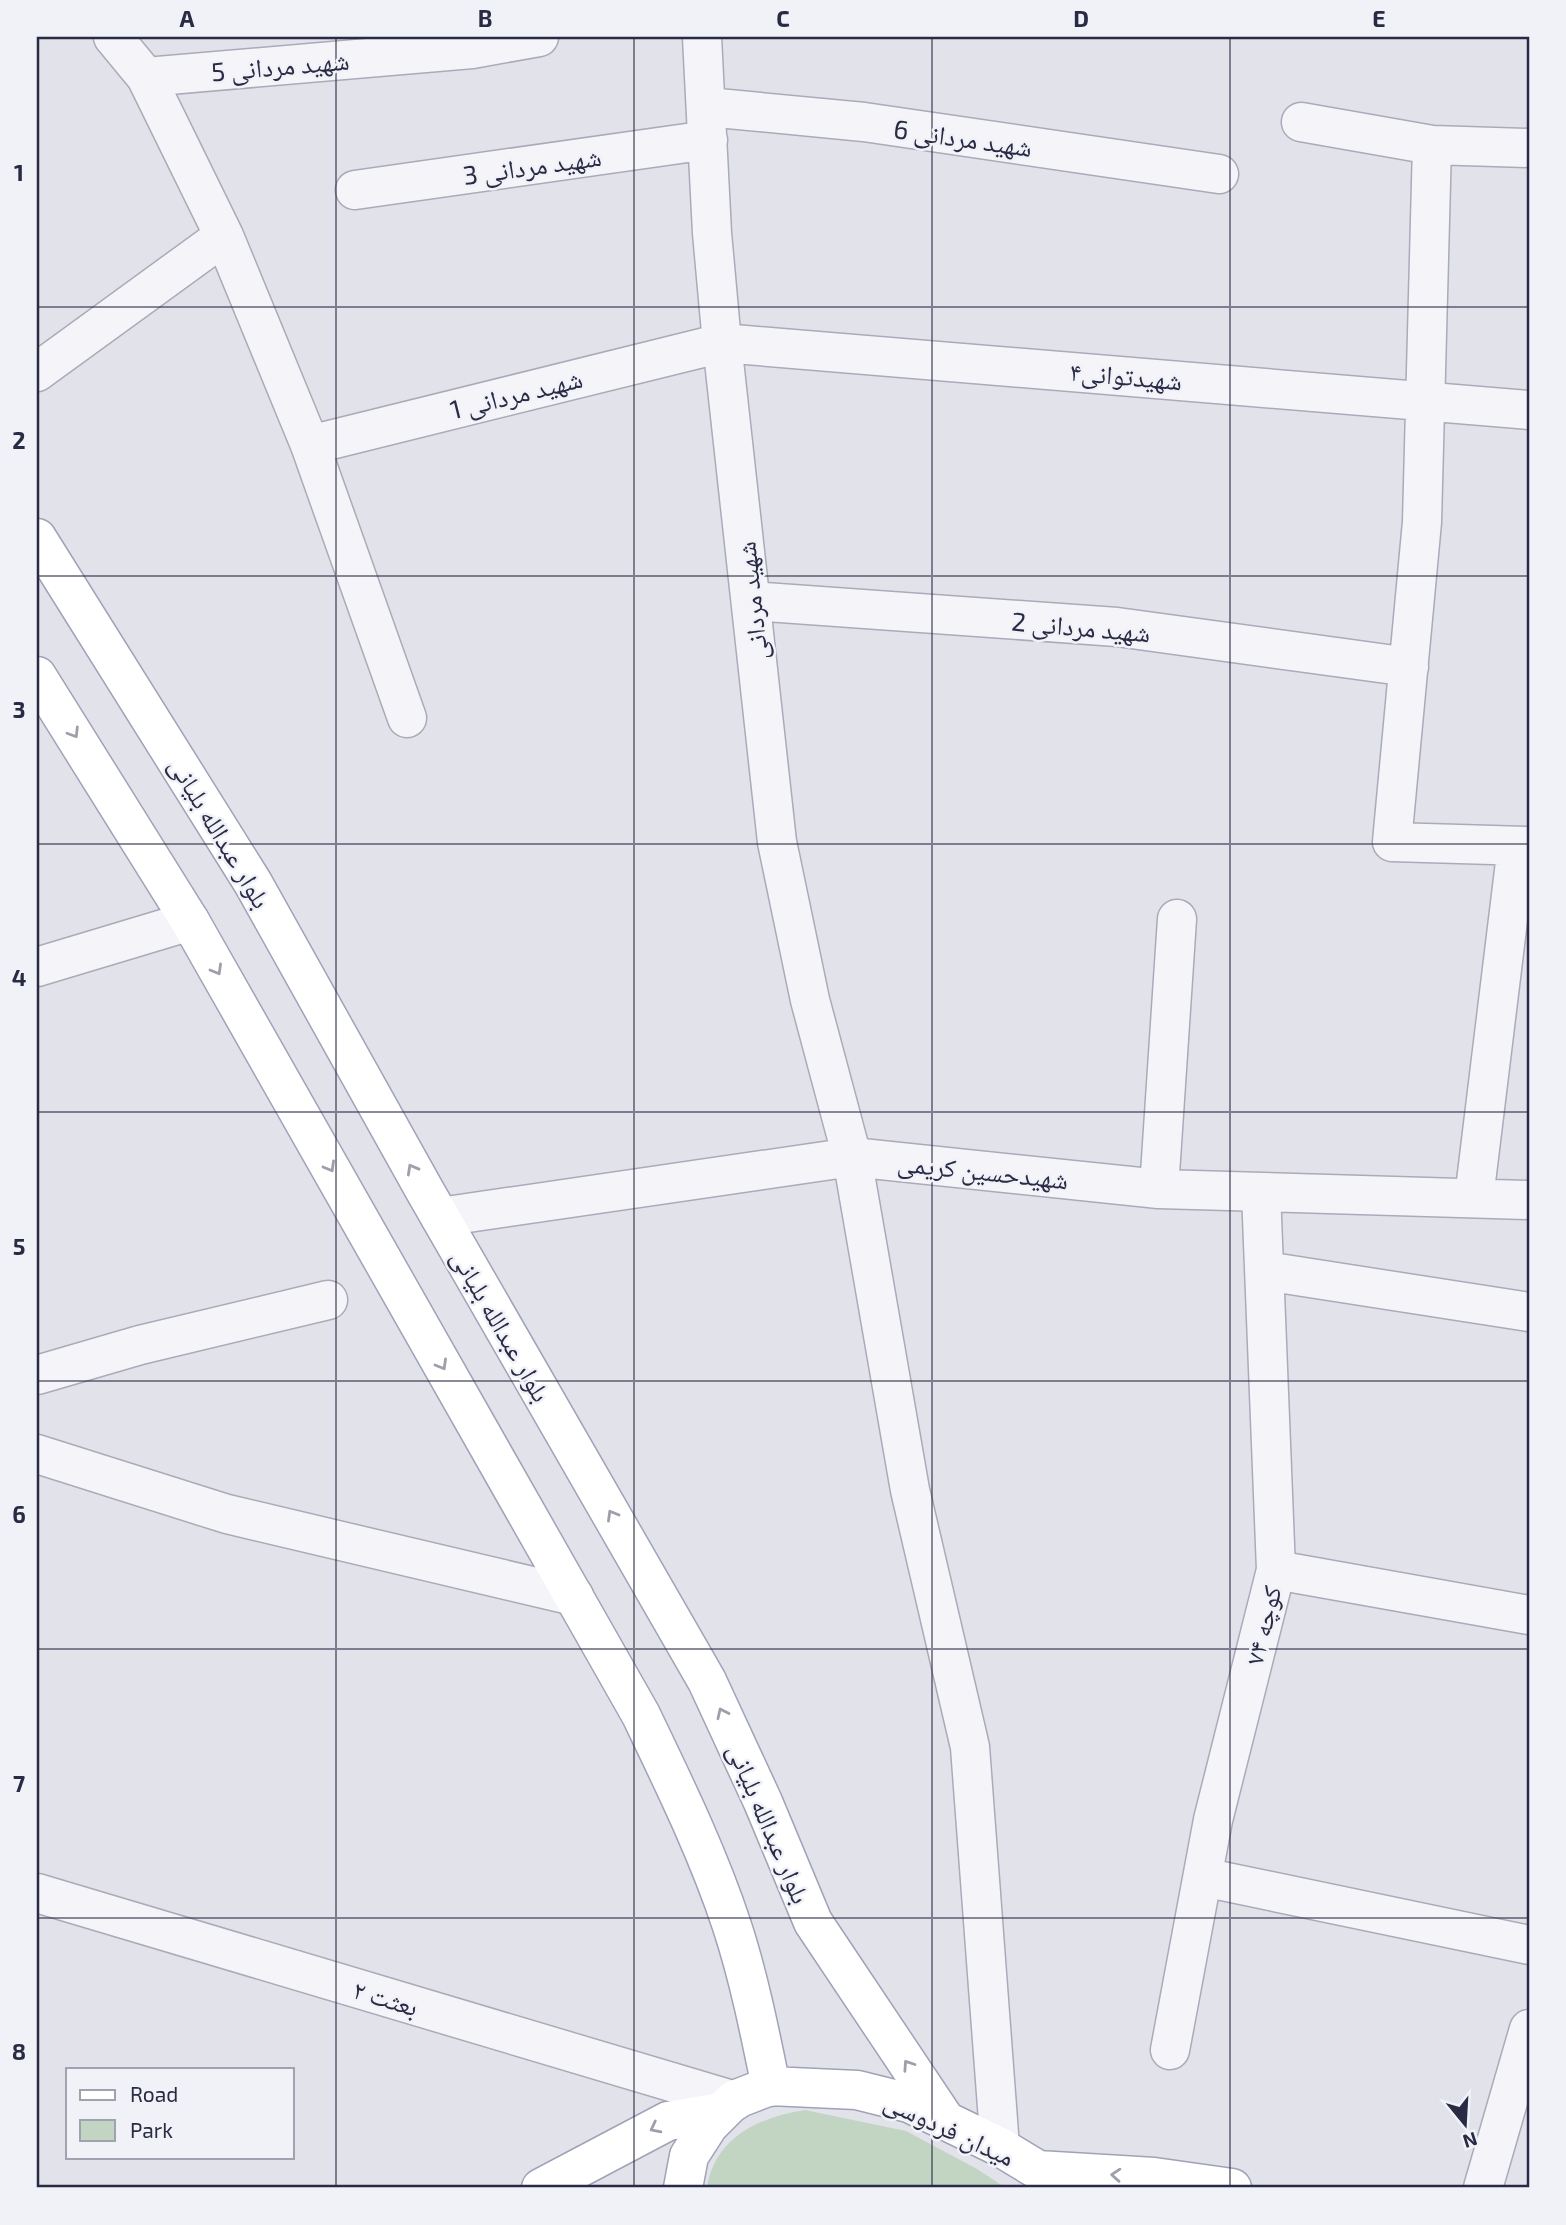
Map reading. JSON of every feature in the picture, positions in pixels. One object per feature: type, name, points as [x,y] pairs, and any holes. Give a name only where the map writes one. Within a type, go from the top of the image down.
[{"type":"main road","name":"بلوار عبدالله بلیانی","points":[[37,538],[253,883],[440,1217],[708,1681],[813,1922],[946,2121]]},
{"type":"main road","points":[[37,676],[190,920],[641,1715],[696,1832],[732,1926],[757,2018],[771,2087]]},
{"type":"main road","name":"میدان فردوسی","points":[[683,2188],[689,2156],[698,2140],[728,2107],[771,2087],[827,2087],[881,2094],[1000,2147],[1047,2179]]},
{"type":"main road","points":[[541,2188],[668,2121],[728,2107]]},
{"type":"main road","points":[[1047,2179],[1154,2177],[1232,2188]]},
{"type":"street","points":[[113,37],[146,76],[224,236],[310,445],[407,718]]},
{"type":"street","name":"شهید مردانی 5","points":[[146,76],[472,49],[539,37]]},
{"type":"street","name":"شهید مردانی","points":[[702,37],[722,343],[777,842],[810,1000],[852,1157],[910,1490],[970,1747],[1000,2147]]},
{"type":"street","name":"شهید مردانی 6","points":[[707,123],[864,122],[1219,174]]},
{"type":"street","points":[[1301,122],[1432,145],[1529,148]]},
{"type":"street","name":"شهید مردانی 3","points":[[355,190],[707,123]]},
{"type":"street","points":[[1432,145],[1422,522],[1392,842],[1523,846],[1474,1198]]},
{"type":"street","points":[[37,372],[224,236]]},
{"type":"street","name":"شهیدتوانی۴","points":[[722,343],[1529,410]]},
{"type":"street","name":"شهید مردانی 1","points":[[310,445],[722,343]]},
{"type":"street","name":"شهید مردانی 2","points":[[751,601],[1117,627],[1409,667]]},
{"type":"street","points":[[1159,1189],[1177,919]]},
{"type":"street","points":[[37,967],[190,920]]},
{"type":"street","name":"شهیدحسین کریمی","points":[[440,1217],[852,1157],[1159,1189],[1529,1200]]},
{"type":"street","name":"کوچه ۷۴","points":[[1170,2050],[1213,1820],[1276,1570],[1261,1192]]},
{"type":"street","points":[[1265,1271],[1529,1312]]},
{"type":"street","points":[[37,1375],[140,1345],[328,1300]]},
{"type":"street","points":[[37,1454],[227,1514],[574,1596]]},
{"type":"street","points":[[1276,1570],[1529,1615]]},
{"type":"street","points":[[1203,1877],[1529,1945]]},
{"type":"street","name":"بعثت ۲","points":[[37,1893],[728,2107]]},
{"type":"street","points":[[1483,2188],[1529,2029]]},
{"type":"green space","points":[[805,2110],[906,2131],[977,2169],[1006,2188],[707,2188],[711,2171],[719,2156],[741,2133],[771,2118]]}]
